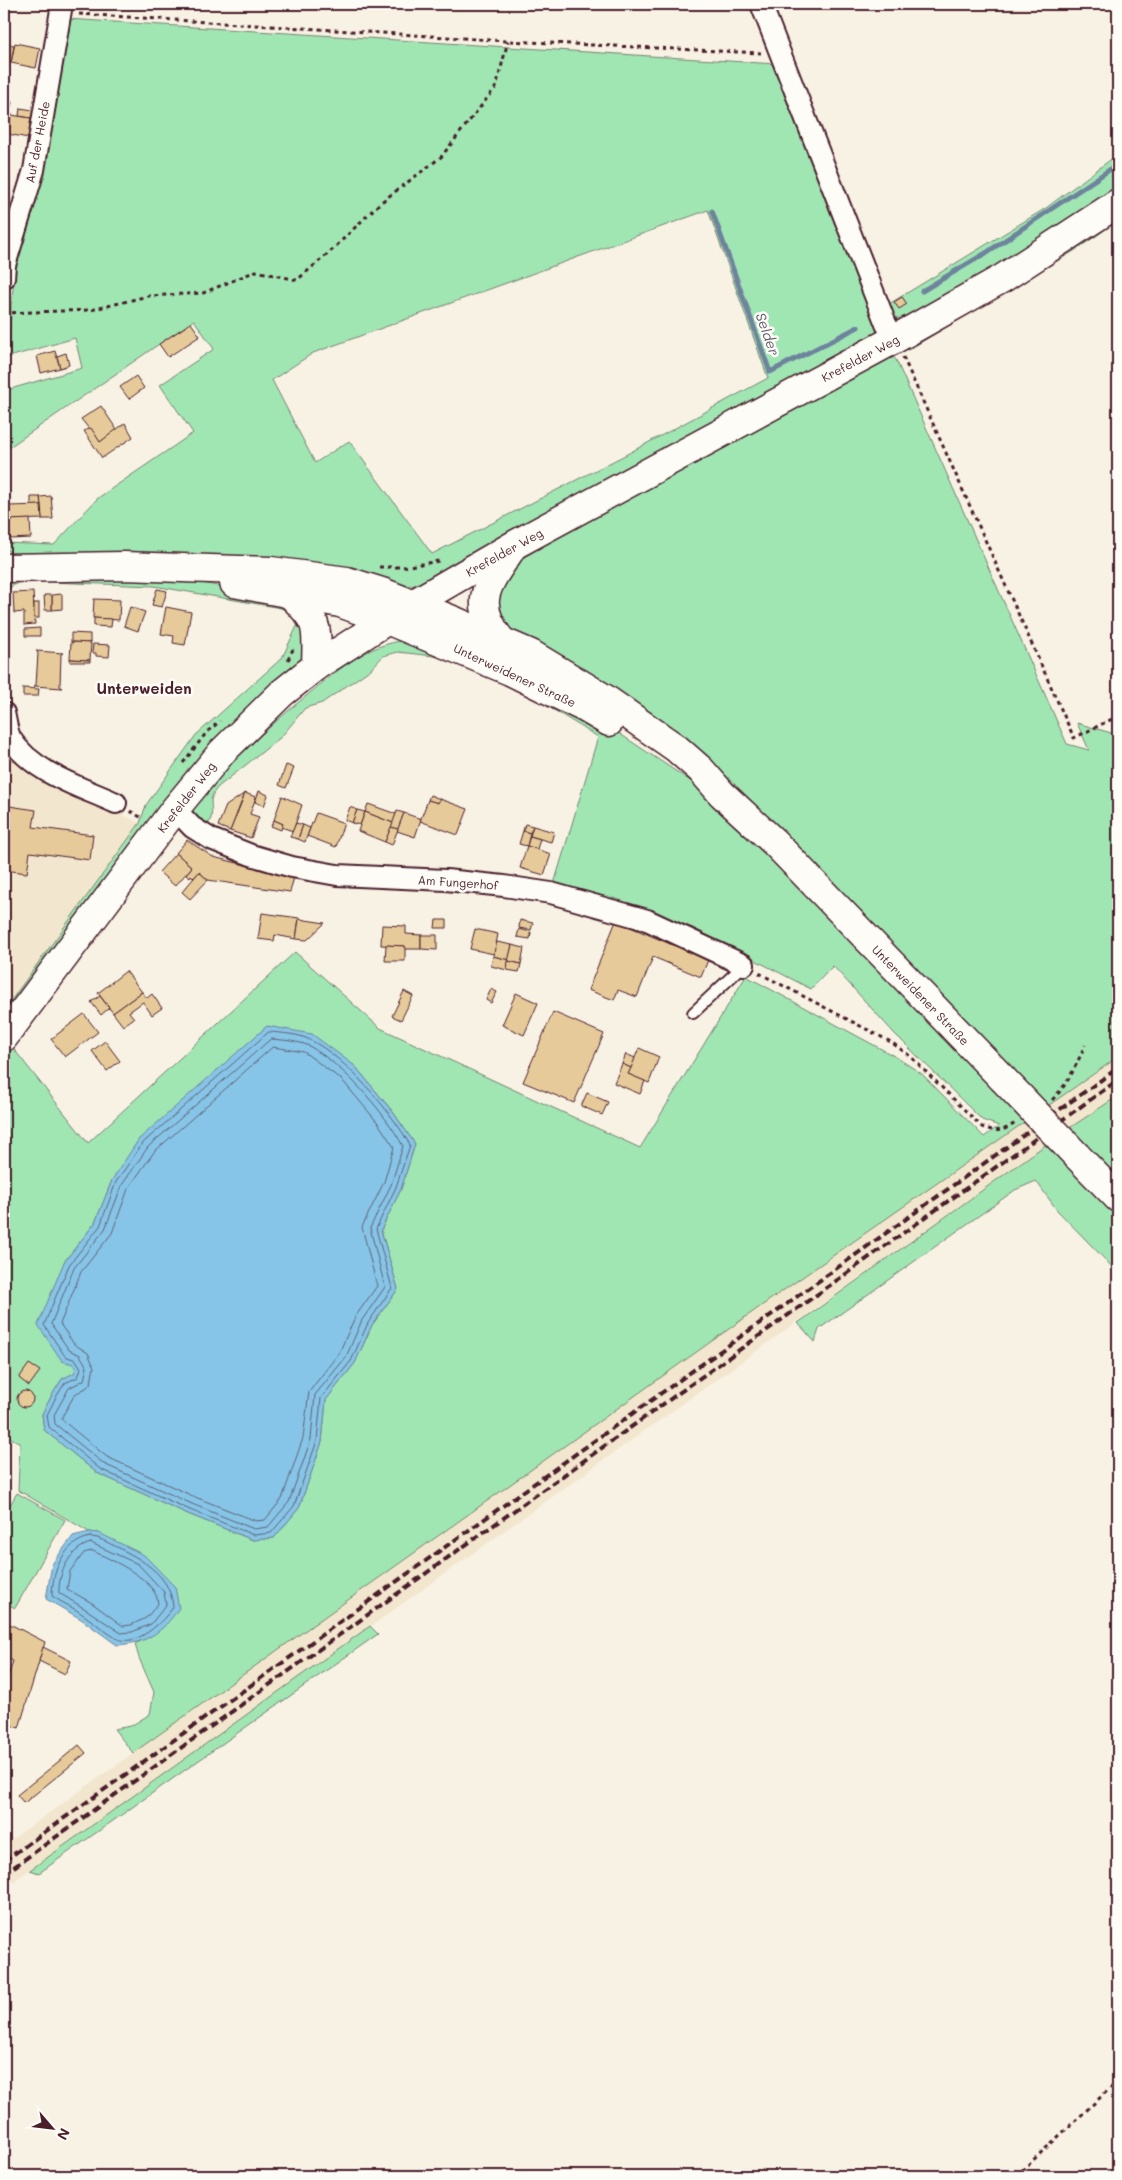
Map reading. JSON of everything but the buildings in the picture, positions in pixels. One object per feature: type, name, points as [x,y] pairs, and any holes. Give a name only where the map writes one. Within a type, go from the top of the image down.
[{"type":"street","points":[[761,4],[886,324],[895,339]]},
{"type":"street","name":"Auf der Heide","points":[[4,278],[5,265],[34,170],[61,8]]},
{"type":"street","name":"Krefelder Weg","points":[[4,1037],[175,809],[222,752],[282,693],[316,666],[387,620],[514,546],[895,339],[1003,278],[1118,204]]},
{"type":"street","name":"Unterweidener Straße","points":[[500,640],[486,616],[484,605],[485,593],[489,581],[514,546]]},
{"type":"street","name":"Unterweidener Straße","points":[[124,566],[237,583],[340,603],[387,620],[510,671],[585,708],[722,794]]},
{"type":"street","name":"Unterweidener Straße","points":[[4,568],[124,566],[271,571],[347,581],[382,592],[500,640],[568,675],[624,711],[676,748],[701,770],[722,794],[774,842],[1118,1198]]},
{"type":"street","points":[[290,594],[307,610],[317,628],[316,666]]},
{"type":"street","points":[[4,713],[10,738],[26,756],[49,772],[116,803]]},
{"type":"street","name":"Am Fungerhof","points":[[175,809],[192,827],[210,839],[252,856],[292,867],[337,874],[446,880],[551,893],[646,920],[744,965]]},
{"type":"lane","points":[[693,1013],[744,965]]},
{"type":"path","points":[[61,8],[508,41],[782,54]]},
{"type":"path","points":[[4,313],[90,310],[148,296],[203,293],[256,271],[297,280],[330,252],[380,203],[441,157],[496,87],[508,41]]},
{"type":"path","points":[[895,339],[1074,738],[1118,716]]},
{"type":"path","points":[[403,567],[434,563]]},
{"type":"path","points":[[744,965],[891,1042],[910,1056],[982,1127],[995,1132],[1006,1129],[1021,1119]]},
{"type":"path","points":[[1044,1104],[1062,1089],[1073,1073],[1085,1045]]},
{"type":"path","points":[[1016,2176],[1118,2081]]},
{"type":"shaded area","points":[[4,752],[17,764],[140,823],[4,1010]]},
{"type":"shaded area","points":[[1118,1057],[1118,1096],[1048,1143],[4,1888],[4,1845],[771,1299]]},
{"type":"green space","points":[[67,19],[776,64],[878,326],[874,340],[425,582],[411,586],[370,578],[13,557],[4,546],[4,543],[54,545],[98,498],[193,433],[160,385],[214,349],[194,320],[5,450],[7,390],[82,368],[75,338],[9,357],[11,306],[20,227]],"holes":[[[708,210],[768,378],[629,453],[432,554],[349,441],[315,463],[272,380],[313,353]]]},
{"type":"green space","points":[[1118,154],[1118,193],[907,320],[893,317],[889,304],[1046,208]]},
{"type":"green space","points":[[1118,213],[1118,221],[1074,251],[908,350],[909,342]]},
{"type":"green space","points":[[889,352],[896,360],[1067,744],[1089,750],[1077,723],[1118,735],[1118,1057],[771,1299],[133,1753],[114,1729],[131,1726],[150,1714],[154,1692],[135,1644],[160,1629],[178,1608],[99,1533],[89,1532],[18,1490],[20,1443],[4,1434],[4,1054],[162,844],[13,1048],[88,1143],[295,952],[380,1028],[640,1148],[746,976],[896,1057],[922,1074],[984,1137],[999,1126],[982,1120],[894,1033],[833,966],[811,989],[693,928],[641,909],[554,884],[598,737],[519,689],[442,657],[398,652],[383,656],[371,669],[322,703],[305,708],[281,737],[218,787],[211,799],[212,813],[206,829],[190,816],[190,807],[248,747],[278,719],[355,658],[379,647],[407,640],[614,730],[701,788],[1018,1112],[1038,1098],[788,837],[702,752],[582,670],[508,632],[492,591],[513,564],[603,509]],"holes":[[[267,1026],[355,1066],[393,1112],[415,1144],[401,1189],[381,1230],[398,1289],[372,1325],[355,1363],[326,1400],[322,1442],[299,1508],[274,1538],[253,1540],[188,1514],[97,1473],[44,1430],[42,1414],[62,1379],[75,1373],[76,1368],[73,1364],[64,1262],[95,1223],[112,1180],[225,1065]]]},
{"type":"green space","points":[[15,574],[196,582],[288,599],[314,646],[4,1026],[4,1010],[140,823],[146,805],[196,735],[282,658],[298,624],[291,614],[281,608],[154,586],[21,581],[8,590]]},
{"type":"green space","points":[[1118,1096],[1118,1109],[1116,1110],[1118,1113],[1118,1182],[1068,1129]]},
{"type":"green space","points":[[1048,1143],[1118,1216],[1118,1273],[1057,1210],[1036,1181],[1015,1190],[819,1329],[815,1342],[798,1323]]},
{"type":"green space","points":[[17,1493],[65,1520],[15,1608],[4,1602],[4,1515]]},
{"type":"green space","points":[[370,1626],[378,1634],[39,1873],[30,1870]]},
{"type":"water","points":[[267,1026],[312,1034],[355,1066],[393,1112],[415,1144],[401,1189],[381,1230],[398,1289],[372,1325],[355,1363],[326,1400],[322,1442],[299,1508],[274,1538],[253,1540],[188,1514],[97,1473],[44,1430],[42,1414],[62,1379],[74,1373],[76,1368],[73,1364],[62,1361],[38,1325],[64,1262],[95,1223],[112,1180],[139,1139]]},
{"type":"water","points":[[89,1532],[99,1533],[144,1555],[175,1587],[179,1608],[173,1617],[153,1635],[137,1642],[117,1645],[81,1619],[46,1599],[52,1564],[73,1536]]},
{"type":"waterway","name":"Selder","points":[[922,291],[986,253],[1118,164]]},
{"type":"waterway","name":"Selder","points":[[712,211],[770,372],[858,327]]},
{"type":"railway","points":[[4,1861],[1118,1068]]},
{"type":"railway","points":[[4,1874],[1118,1080]]},
{"type":"district","name":"Unterweiden","points":[[144,688]]}]
